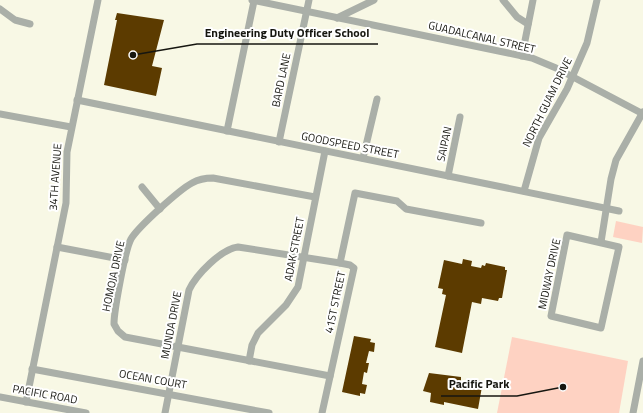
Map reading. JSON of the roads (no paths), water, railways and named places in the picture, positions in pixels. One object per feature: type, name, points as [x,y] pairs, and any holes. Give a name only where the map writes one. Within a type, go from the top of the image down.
[{"type":"street","name":"34TH AVENUE","points":[[26,402],[67,199],[66,157],[98,0]]},
{"type":"street","name":"GUADALCANAL STREET","points":[[253,0],[522,56],[545,63],[643,113]]},
{"type":"street","points":[[227,131],[253,0]]},
{"type":"street","name":"BARD LANE","points":[[279,142],[309,0]]},
{"type":"street","points":[[337,18],[374,0]]},
{"type":"street","points":[[503,0],[517,17],[528,24]]},
{"type":"street","points":[[522,56],[533,0]]},
{"type":"street","name":"NORTH GUAM DRIVE","points":[[524,191],[539,138],[572,77],[587,43],[598,0]]},
{"type":"street","points":[[0,9],[15,20],[30,24]]},
{"type":"street","points":[[363,158],[377,99]]},
{"type":"street","name":"GOODSPEED STREET","points":[[77,100],[619,211]]},
{"type":"street","points":[[601,242],[608,208],[611,179],[616,160],[643,113]]},
{"type":"street","points":[[0,114],[71,127]]},
{"type":"street","name":"SAIPAN","points":[[448,176],[460,117]]},
{"type":"street","name":"ADAK STREET","points":[[249,361],[252,345],[258,333],[286,305],[295,292],[300,280],[325,151]]},
{"type":"street","name":"HOMOJA DRIVE","points":[[315,197],[216,178],[206,178],[188,186],[160,210],[131,239],[125,260],[114,321],[116,328],[126,337],[330,376]]},
{"type":"street","points":[[142,187],[160,210]]},
{"type":"street","name":"41ST STREET","points":[[322,413],[354,271],[350,265],[340,263],[355,193],[397,201],[406,209],[481,223]]},
{"type":"street","name":"MIDWAY DRIVE","points":[[567,235],[601,242],[619,247],[603,327],[553,318],[551,316],[567,235]]},
{"type":"street","points":[[57,247],[125,260]]},
{"type":"street","name":"MUNDA DRIVE","points":[[165,413],[187,297],[197,276],[223,253],[233,248],[242,247],[340,263]]},
{"type":"street","points":[[633,413],[639,398],[643,361]]},
{"type":"street","name":"OCEAN COURT","points":[[32,368],[269,413]]},
{"type":"street","name":"PACIFIC ROAD","points":[[0,397],[63,411],[86,413]]},
{"type":"place","name":"Engineering Duty Officer School","points":[[133,55]]},
{"type":"place","name":"Pacific Park","points":[[563,387]]}]
